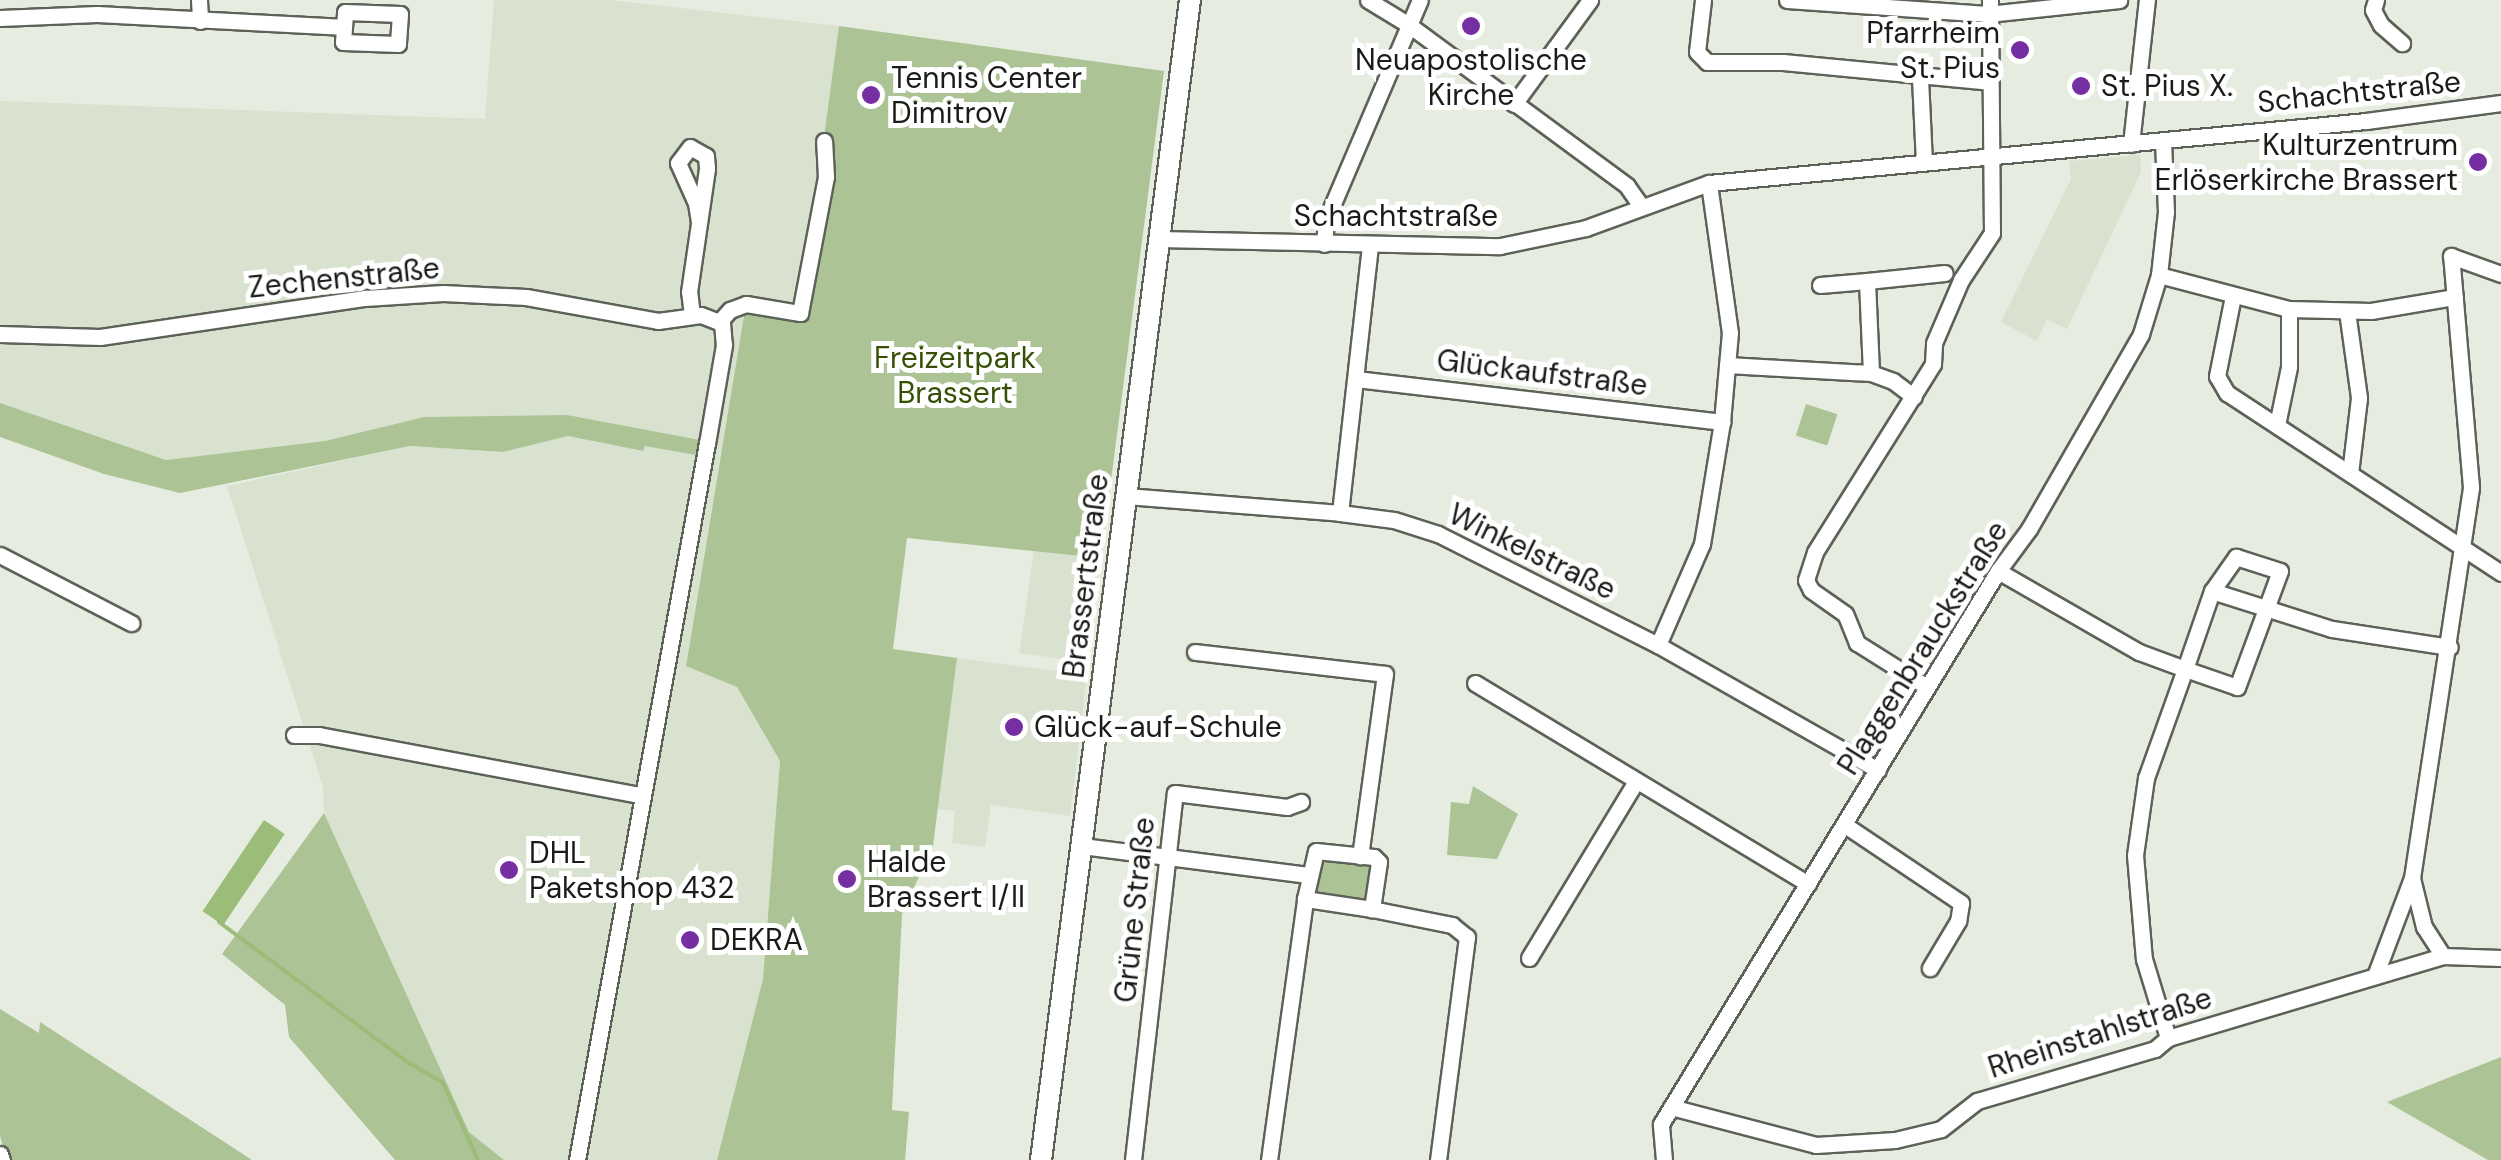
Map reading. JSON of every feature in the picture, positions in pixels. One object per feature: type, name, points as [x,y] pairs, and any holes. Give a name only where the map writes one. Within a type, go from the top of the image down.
[{"type":"main road","name":"Brassertstraße","points":[[1040,1160],[1190,0]]},
{"type":"street","points":[[199,0],[200,21]]},
{"type":"street","points":[[1368,0],[1409,25],[1627,186],[1642,206]]},
{"type":"street","points":[[1324,244],[1326,220],[1420,0]]},
{"type":"street","points":[[1514,104],[1590,0]]},
{"type":"street","points":[[1703,0],[1697,52],[1712,63],[1783,62],[1989,82]]},
{"type":"street","points":[[1787,0],[1989,7],[2119,0]]},
{"type":"street","points":[[2131,144],[2147,0]]},
{"type":"street","points":[[2376,0],[2373,10],[2381,25],[2402,43]]},
{"type":"street","points":[[1927,687],[1855,639],[1845,614],[1811,590],[1806,580],[1815,552],[1933,364],[1934,343],[1961,280],[1992,233],[1988,158],[1989,7]]},
{"type":"street","points":[[0,18],[97,14],[341,27]]},
{"type":"street","points":[[1920,78],[1924,162]]},
{"type":"street","name":"Schachtstraße","points":[[1158,239],[1500,246],[1573,232],[1709,183],[2131,144],[2501,103]]},
{"type":"street","name":"Plaggenbrauckstraße","points":[[1664,1160],[1661,1124],[1998,571],[2029,529],[2116,384],[2141,334],[2158,275],[2166,212],[2163,140]]},
{"type":"street","points":[[577,1160],[725,337],[720,320],[730,310],[746,304],[800,313],[826,177],[824,141]]},
{"type":"street","points":[[1658,645],[1702,544],[1722,422],[1730,333],[1709,183]]},
{"type":"street","points":[[692,314],[689,292],[699,222]]},
{"type":"street","points":[[1340,513],[1370,246]]},
{"type":"street","points":[[2376,976],[2412,878],[2464,549],[2470,448],[2451,256],[2501,274]]},
{"type":"street","points":[[1820,285],[1944,273]]},
{"type":"street","points":[[2158,275],[2289,309],[2346,311],[2455,297]]},
{"type":"street","points":[[1867,281],[1871,374]]},
{"type":"street","name":"Zechenstraße","points":[[0,334],[100,337],[366,298],[443,293],[526,297],[658,321],[692,314],[720,320]]},
{"type":"street","points":[[2233,296],[2216,376],[2227,393],[2501,573]]},
{"type":"street","points":[[2277,425],[2289,366],[2289,309]]},
{"type":"street","points":[[2346,311],[2358,398],[2350,473]]},
{"type":"street","points":[[1728,365],[1871,374],[1893,382],[1914,397]]},
{"type":"street","name":"Glückaufstraße","points":[[1356,379],[1722,422]]},
{"type":"street","name":"Winkelstraße","points":[[1126,496],[1340,513],[1394,520],[1438,534],[1658,645],[1878,770]]},
{"type":"street","points":[[0,555],[130,622]]},
{"type":"street","points":[[1998,571],[2138,652],[2185,669],[2236,687],[2280,571],[2236,557],[2212,591],[2185,669],[2146,778],[2134,855],[2144,958],[2168,1038]]},
{"type":"street","points":[[2212,591],[2332,629],[2450,647]]},
{"type":"street","points":[[1195,652],[1386,674],[1360,856]]},
{"type":"street","points":[[1475,683],[1491,706],[1636,781],[1808,884]]},
{"type":"street","points":[[294,735],[319,734],[640,795]]},
{"type":"street","points":[[1530,958],[1636,781]]},
{"type":"street","name":"Grüne Straße","points":[[1133,1160],[1175,793],[1287,806],[1301,802]]},
{"type":"street","points":[[1845,826],[1961,903],[1958,922],[1930,968]]},
{"type":"street","points":[[1082,846],[1308,875]]},
{"type":"street","points":[[1268,1160],[1308,875],[1316,850],[1379,862],[1372,909]]},
{"type":"street","points":[[2412,878],[2424,927],[2443,956]]},
{"type":"street","points":[[1305,898],[1372,909],[1387,916],[1452,924],[1467,937],[1438,1160]]},
{"type":"street","name":"Rheinstahlstraße","points":[[1671,1107],[1816,1144],[1894,1140],[1941,1129],[1977,1101],[2155,1048],[2168,1038],[2443,956],[2501,958]]},
{"type":"shaded area","points":[[494,0],[610,0],[839,26],[800,313],[721,452],[686,665],[737,687],[780,761],[763,979],[717,1160],[504,1160],[469,1132],[324,813],[323,787],[227,486],[410,446],[503,452],[568,436],[642,451],[644,445],[696,455],[567,415],[424,417],[325,441],[166,460],[0,403],[0,101],[485,119]]},
{"type":"shaded area","points":[[2140,155],[2141,172],[2067,329],[2047,319],[2037,341],[2001,322],[2071,179],[2069,161]]},
{"type":"shaded area","points":[[1034,549],[1101,558],[1087,662],[1019,653]]},
{"type":"shaded area","name":"Glück-auf-Schule","points":[[957,658],[1087,675],[1070,816],[991,805],[985,847],[952,843],[955,811],[938,809]]},
{"type":"shaded area","points":[[264,820],[285,834],[223,925],[202,911]]},
{"type":"green space","name":"Freizeitpark Brassert","points":[[839,26],[1164,71],[1101,558],[907,538],[893,649],[957,658],[933,846],[902,914],[892,1110],[909,1112],[905,1160],[717,1160],[763,979],[780,761],[737,687],[686,666],[746,304],[800,313]]},
{"type":"green space","points":[[0,403],[166,460],[325,441],[424,417],[567,415],[700,440],[696,455],[645,446],[643,451],[568,436],[503,452],[410,446],[180,493],[104,474],[0,437]]},
{"type":"green space","points":[[1806,404],[1837,414],[1827,446],[1796,435]]},
{"type":"green space","points":[[1473,786],[1518,814],[1497,859],[1447,855],[1451,802],[1469,804]]},
{"type":"green space","points":[[324,813],[469,1132],[504,1160],[395,1160],[289,1037],[285,1005],[222,954]]},
{"type":"green space","points":[[1315,858],[1374,864],[1370,902],[1311,896]]},
{"type":"green space","points":[[0,1009],[39,1033],[40,1022],[252,1160],[7,1160],[0,1136]]},
{"type":"green space","points":[[2501,1057],[2501,1160],[2488,1160],[2387,1102]]},
{"type":"waterway","points":[[219,922],[409,1063],[443,1083],[478,1160]]},
{"type":"place","name":"Neuapostolische Kirche","points":[[1471,26]]},
{"type":"place","name":"Pfarrheim St. Pius","points":[[2020,50]]},
{"type":"place","name":"St. Pius X.","points":[[2081,86]]},
{"type":"place","name":"Tennis Center Dimitrov","points":[[871,95]]},
{"type":"place","name":"Kulturzentrum Erlöserkirche Brassert","points":[[2478,162]]},
{"type":"place","name":"Glück-auf-Schule","points":[[1014,727]]},
{"type":"place","name":"DHL Paketshop 432","points":[[509,870]]},
{"type":"place","name":"Halde Brassert I/II","points":[[847,879]]},
{"type":"place","name":"DEKRA","points":[[690,940]]}]
